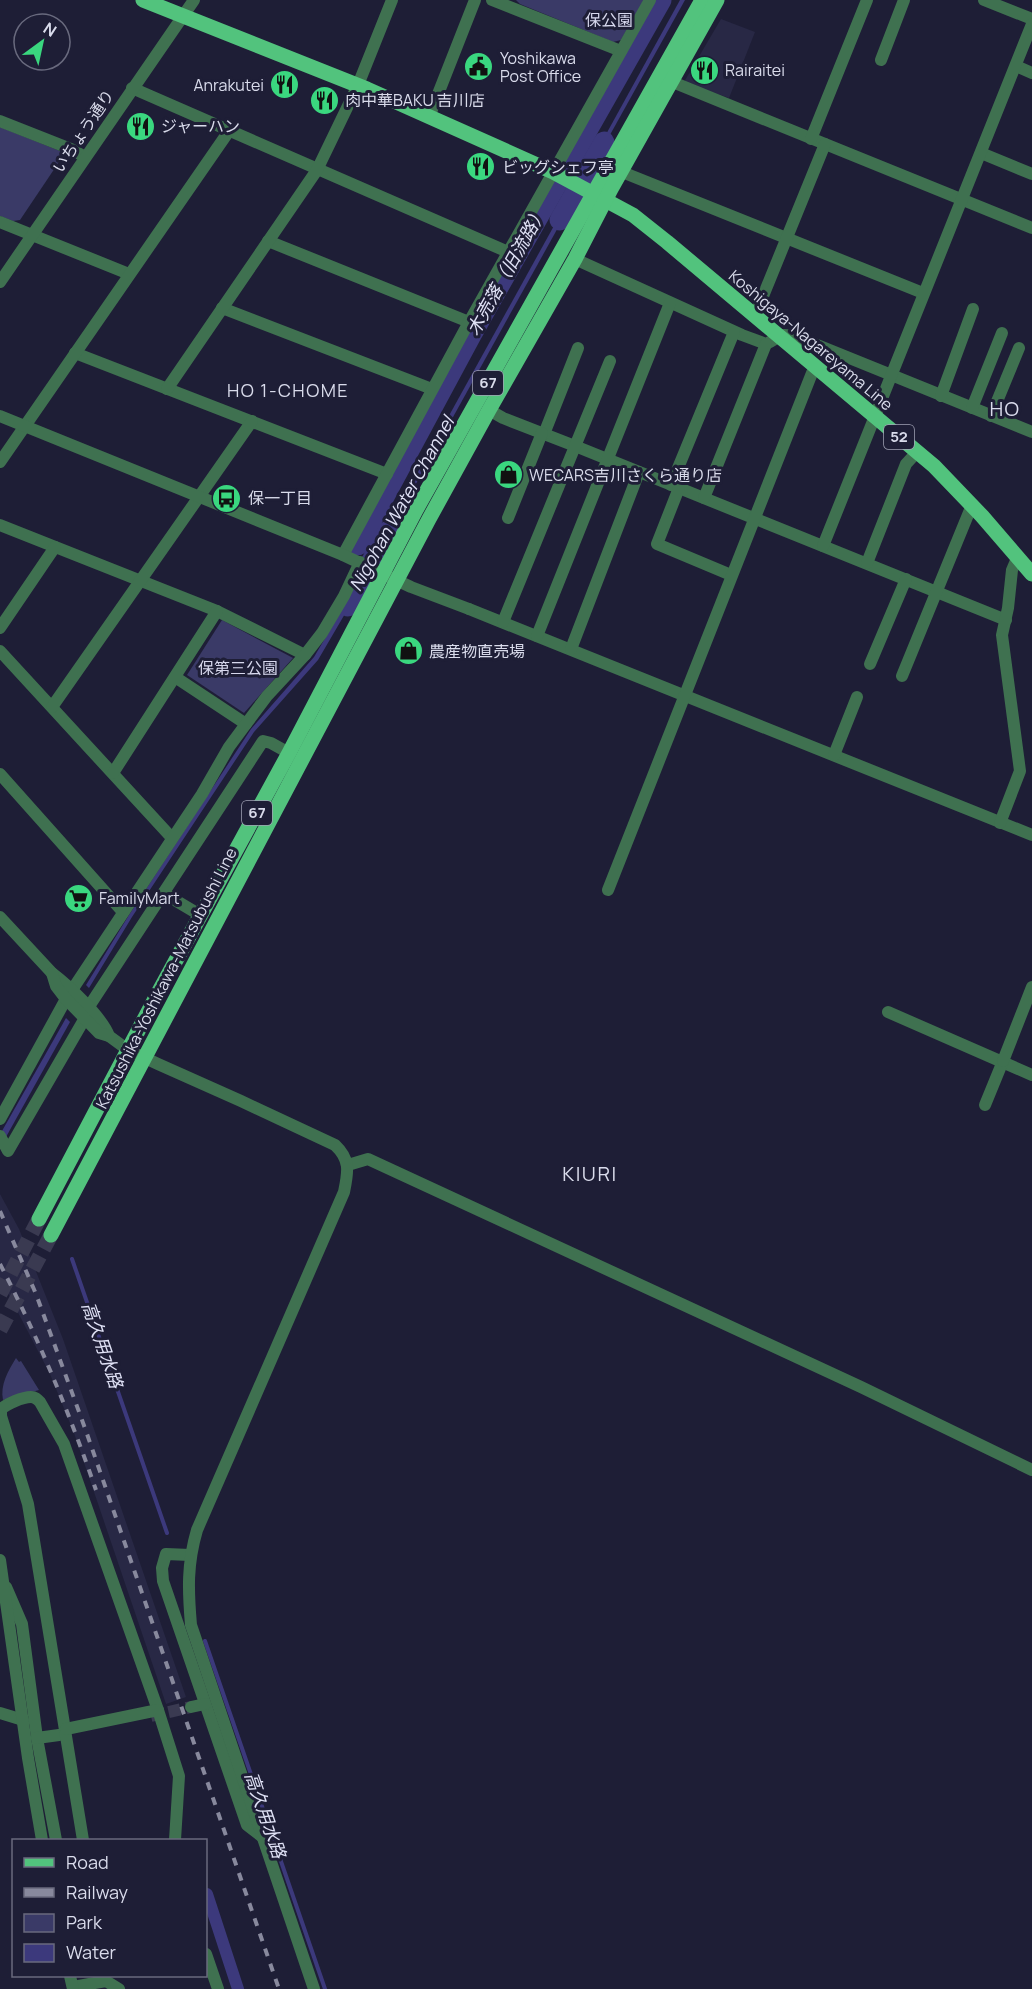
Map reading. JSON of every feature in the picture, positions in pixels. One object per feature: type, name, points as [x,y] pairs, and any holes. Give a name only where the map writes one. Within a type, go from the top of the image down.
[{"type":"main road","name":"Koshigaya-Nagareyama Line","points":[[143,0],[358,85],[555,173],[647,225],[752,315],[772,340],[816,368],[917,452],[972,505],[1032,574]]},
{"type":"main road","points":[[594,194],[702,0]]},
{"type":"main road","points":[[594,194],[622,172],[670,81],[717,0]]},
{"type":"main road","name":"Katsushika-Yoshikawa-Matsubushi Line","points":[[51,1235],[264,828],[326,716],[375,569],[489,410],[575,259],[594,194]]},
{"type":"main road","name":"Katsushika-Yoshikawa-Matsubushi Line","points":[[39,1219],[200,915],[289,753],[375,569],[416,510],[594,194]]},
{"type":"street","name":"いちょう通り","points":[[0,282],[194,0]]},
{"type":"street","points":[[167,389],[317,170],[358,85],[392,0]]},
{"type":"street","points":[[429,117],[475,0]]},
{"type":"street","points":[[492,0],[511,3],[621,51]]},
{"type":"street","points":[[343,555],[469,322],[555,173],[650,0]]},
{"type":"street","points":[[812,139],[867,0]]},
{"type":"street","points":[[881,60],[904,0]]},
{"type":"street","points":[[984,0],[1032,19]]},
{"type":"street","points":[[823,546],[1032,24]]},
{"type":"street","points":[[1016,66],[1032,73]]},
{"type":"street","points":[[670,81],[1032,228]]},
{"type":"street","points":[[132,88],[508,252]]},
{"type":"street","points":[[0,121],[71,149],[85,157]]},
{"type":"street","points":[[0,462],[229,131]]},
{"type":"street","points":[[752,315],[759,306],[788,239],[825,144]]},
{"type":"street","points":[[981,153],[1032,174]]},
{"type":"street","points":[[622,172],[923,292]]},
{"type":"street","points":[[0,222],[129,274]]},
{"type":"street","points":[[268,241],[469,322]]},
{"type":"street","points":[[575,259],[734,332],[772,340],[784,334],[800,338],[1032,432]]},
{"type":"street","points":[[537,636],[670,303]]},
{"type":"street","points":[[222,308],[432,389]]},
{"type":"street","points":[[941,396],[973,309]]},
{"type":"street","points":[[732,575],[657,544],[675,487],[734,332]]},
{"type":"street","points":[[972,408],[1002,333]]},
{"type":"street","points":[[704,498],[772,340]]},
{"type":"street","points":[[508,518],[578,348]]},
{"type":"street","points":[[991,416],[1019,348]]},
{"type":"street","points":[[75,353],[387,474]]},
{"type":"street","points":[[502,622],[610,361]]},
{"type":"street","points":[[608,890],[683,696],[812,373],[816,368]]},
{"type":"street","points":[[489,410],[502,418],[1006,620]]},
{"type":"street","points":[[0,416],[683,696],[1032,835]]},
{"type":"street","points":[[52,707],[252,421]]},
{"type":"street","points":[[867,563],[906,464],[917,452]]},
{"type":"street","points":[[571,649],[639,472]]},
{"type":"street","points":[[902,676],[972,505]]},
{"type":"street","points":[[0,525],[217,610],[306,655]]},
{"type":"street","points":[[0,628],[56,547]]},
{"type":"street","points":[[1000,823],[1020,771],[1002,635],[1012,570],[1020,559]]},
{"type":"street","points":[[0,1119],[69,995],[202,794],[229,747],[267,696],[306,655],[335,611],[375,569]]},
{"type":"street","points":[[870,664],[906,579]]},
{"type":"street","points":[[113,773],[217,610]]},
{"type":"street","points":[[0,651],[172,838]]},
{"type":"street","points":[[175,678],[246,724]]},
{"type":"street","points":[[834,755],[857,697]]},
{"type":"street","points":[[0,1136],[8,1151],[87,1013],[263,741],[289,753]]},
{"type":"street","points":[[0,774],[123,912]]},
{"type":"street","points":[[163,893],[200,915]]},
{"type":"street","points":[[0,917],[52,974],[57,986],[87,1013],[99,1033],[109,1036],[128,1050],[335,1145],[343,1153],[348,1165],[344,1192],[197,1530],[190,1555],[188,1596],[191,1625],[314,1989]]},
{"type":"street","points":[[985,1105],[1032,987]]},
{"type":"street","points":[[888,1012],[1032,1075]]},
{"type":"street","points":[[348,1165],[368,1159],[861,1387],[1032,1470]]},
{"type":"street","points":[[83,1839],[62,1732],[28,1504],[1,1416],[1,1409],[4,1406],[31,1397],[40,1402],[64,1444],[158,1710],[179,1776],[175,1839]]},
{"type":"street","points":[[190,1555],[166,1554],[162,1568],[163,1581],[247,1825],[265,1839]]},
{"type":"street","points":[[0,1560],[42,1839]]},
{"type":"street","points":[[3,1580],[22,1624],[38,1738],[56,1839]]},
{"type":"street","points":[[190,1707],[205,1704]]},
{"type":"street","points":[[38,1738],[158,1710]]},
{"type":"street","points":[[0,1713],[23,1720]]},
{"type":"street","points":[[207,1957],[218,1989]]},
{"type":"street","points":[[72,1984],[106,1981],[119,1989]]},
{"type":"shaded area","points":[[721,19],[755,32],[729,98],[684,82]]},
{"type":"shaded area","points":[[0,1194],[19,1229],[63,1339],[186,1697],[166,1704],[74,1433],[50,1374],[0,1278]]},
{"type":"green space","name":"保公園","points":[[516,0],[644,0],[621,40],[613,42],[520,4]]},
{"type":"green space","points":[[0,127],[60,151],[63,156],[20,220],[13,221],[0,216]]},
{"type":"green space","name":"保第三公園","points":[[222,620],[293,658],[244,713],[187,675]]},
{"type":"green space","points":[[16,1358],[19,1362],[21,1361],[39,1390],[3,1400],[4,1384]]},
{"type":"water","points":[[680,0],[685,0],[591,169],[588,167]]},
{"type":"water","points":[[571,195],[575,197],[376,556],[372,555]]},
{"type":"water","points":[[359,581],[363,583],[318,660],[254,732],[132,917],[89,988],[86,985],[129,915],[251,729],[314,657]]},
{"type":"water","points":[[66,1018],[70,1022],[6,1137],[2,1131]]},
{"type":"waterway","name":"木売落（旧流路）","points":[[358,545],[471,335],[661,0]]},
{"type":"waterway","name":"Nigohan Water Channel","points":[[560,220],[604,142]]},
{"type":"waterway","name":"Nigohan Water Channel","points":[[348,606],[388,531]]},
{"type":"waterway","name":"高久用水路","points":[[72,1259],[167,1533]]},
{"type":"waterway","name":"高久用水路","points":[[205,1641],[325,1989]]},
{"type":"waterway","points":[[207,1894],[238,1989]]},
{"type":"tunnel","points":[[0,1294],[39,1219]]},
{"type":"tunnel","points":[[0,1330],[51,1235]]},
{"type":"tunnel","points":[[151,1716],[191,1707]]},
{"type":"railway","points":[[0,1211],[36,1294],[86,1431],[279,1989]]},
{"type":"railway","points":[[0,1264],[52,1375],[96,1490]]},
{"type":"place","name":"Yoshikawa Post Office","points":[[479,67]]},
{"type":"place","name":"Rairaitei","points":[[704,70]]},
{"type":"place","name":"Anrakutei","points":[[285,85]]},
{"type":"place","name":"肉中華BAKU 吉川店","points":[[324,100]]},
{"type":"place","name":"ジャーハン","points":[[140,126]]},
{"type":"place","name":"ビッグシェフ亭","points":[[481,167]]},
{"type":"place","name":"WECARS吉川さくら通り店","points":[[508,475]]},
{"type":"place","name":"保一丁目","points":[[227,498]]},
{"type":"place","name":"農産物直売場","points":[[408,651]]},
{"type":"place","name":"FamilyMart","points":[[78,898]]},
{"type":"district","name":"HO 1-CHOME","points":[[288,391]]},
{"type":"district","name":"HO","points":[[1005,409]]},
{"type":"district","name":"KIURI","points":[[590,1174]]}]
